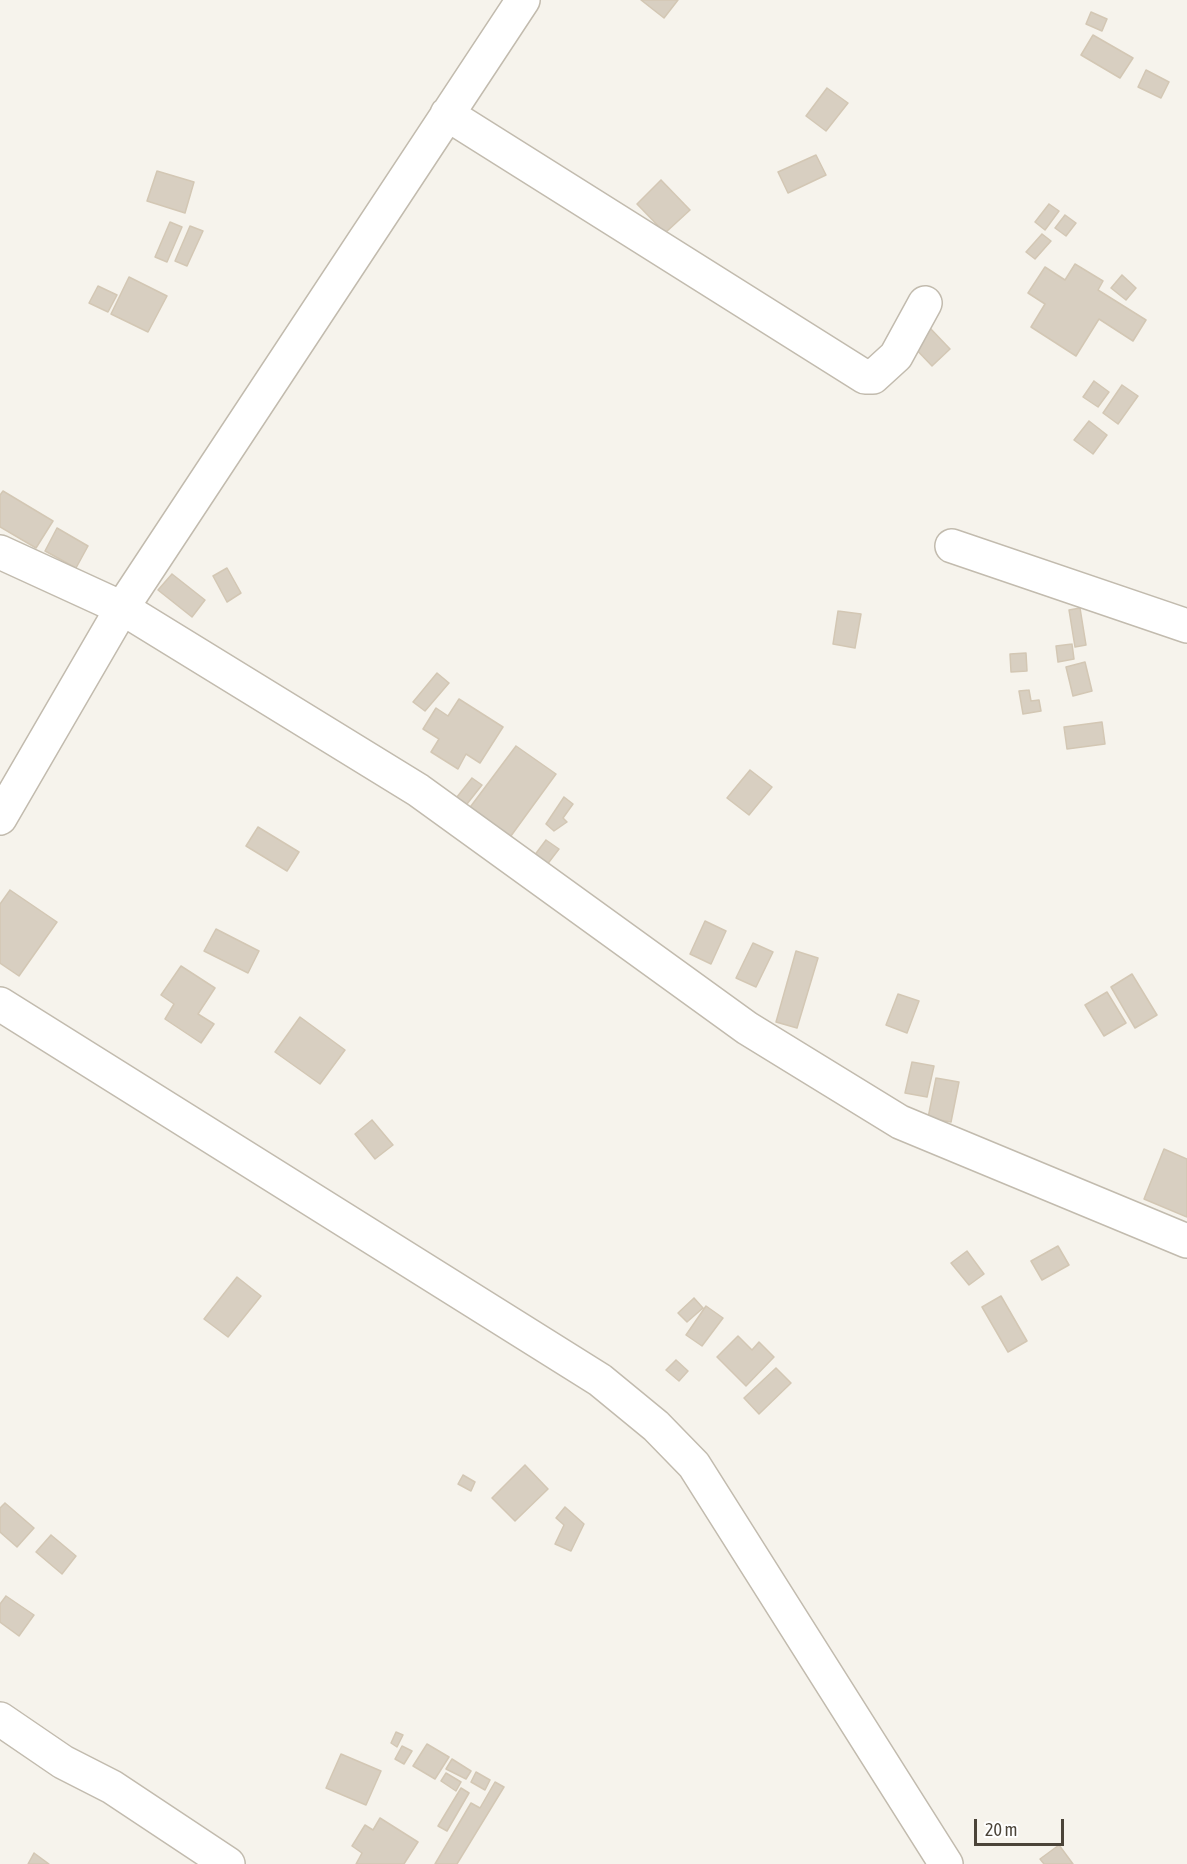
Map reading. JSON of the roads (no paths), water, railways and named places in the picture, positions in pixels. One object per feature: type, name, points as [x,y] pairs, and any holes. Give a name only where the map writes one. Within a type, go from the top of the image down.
[{"type":"street","points":[[0,818],[122,608],[523,0]]},
{"type":"street","points":[[447,114],[865,376],[873,377],[896,356],[925,303]]},
{"type":"street","points":[[952,546],[1187,626]]},
{"type":"street","points":[[0,552],[122,608],[418,790],[747,1028],[900,1122],[1187,1241]]},
{"type":"street","points":[[0,1004],[600,1380],[656,1426],[694,1465],[946,1864]]},
{"type":"street","points":[[0,1719],[63,1762],[112,1787],[228,1864]]}]
